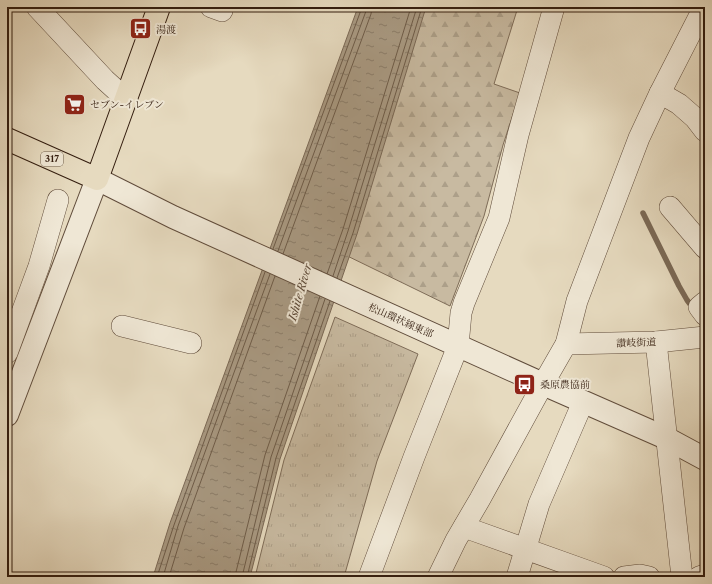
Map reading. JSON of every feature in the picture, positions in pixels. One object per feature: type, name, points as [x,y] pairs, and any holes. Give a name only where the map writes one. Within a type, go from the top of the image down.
[{"type":"highway","points":[[97,179],[127,100],[159,7]]},
{"type":"highway","name":"317","points":[[7,139],[97,179]]},
{"type":"street","points":[[38,7],[105,80],[127,100]]},
{"type":"street","points":[[370,577],[414,457],[458,346],[461,313],[499,218],[518,135],[554,7]]},
{"type":"street","points":[[438,577],[456,540],[566,344],[576,301],[639,138],[704,7]]},
{"type":"street","points":[[660,93],[679,104],[695,118],[705,131]]},
{"type":"street","points":[[7,415],[97,179]]},
{"type":"street","name":"松山環状線東部","points":[[97,179],[173,217],[666,438],[705,458]]},
{"type":"street","points":[[7,353],[12,325],[39,266],[58,200]]},
{"type":"street","points":[[670,207],[705,248]]},
{"type":"street","points":[[705,302],[699,307],[705,314]]},
{"type":"street","points":[[122,326],[191,343]]},
{"type":"street","name":"讃岐街道","points":[[566,344],[656,342],[705,337]]},
{"type":"street","points":[[656,342],[682,577]]},
{"type":"street","points":[[517,577],[539,504],[583,402]]},
{"type":"street","points":[[464,527],[604,577]]},
{"type":"street","points":[[624,577],[640,575],[649,577]]},
{"type":"street","points":[[699,577],[705,575]]},
{"type":"green space","points":[[409,7],[518,7],[494,84],[520,93],[503,145],[484,216],[450,306],[333,249]]},
{"type":"green space","points":[[335,317],[418,354],[377,461],[344,577],[255,577],[284,460]]},
{"type":"water","name":"Ishite River","points":[[358,7],[426,7],[357,234],[280,459],[250,577],[153,577],[170,523]]},
{"type":"waterway","points":[[643,213],[679,286],[693,308]]},
{"type":"place","name":"湯渡","points":[[141,29]]},
{"type":"place","name":"セブン-イレブン","points":[[75,104]]},
{"type":"place","name":"桑原農協前","points":[[524,384]]}]
